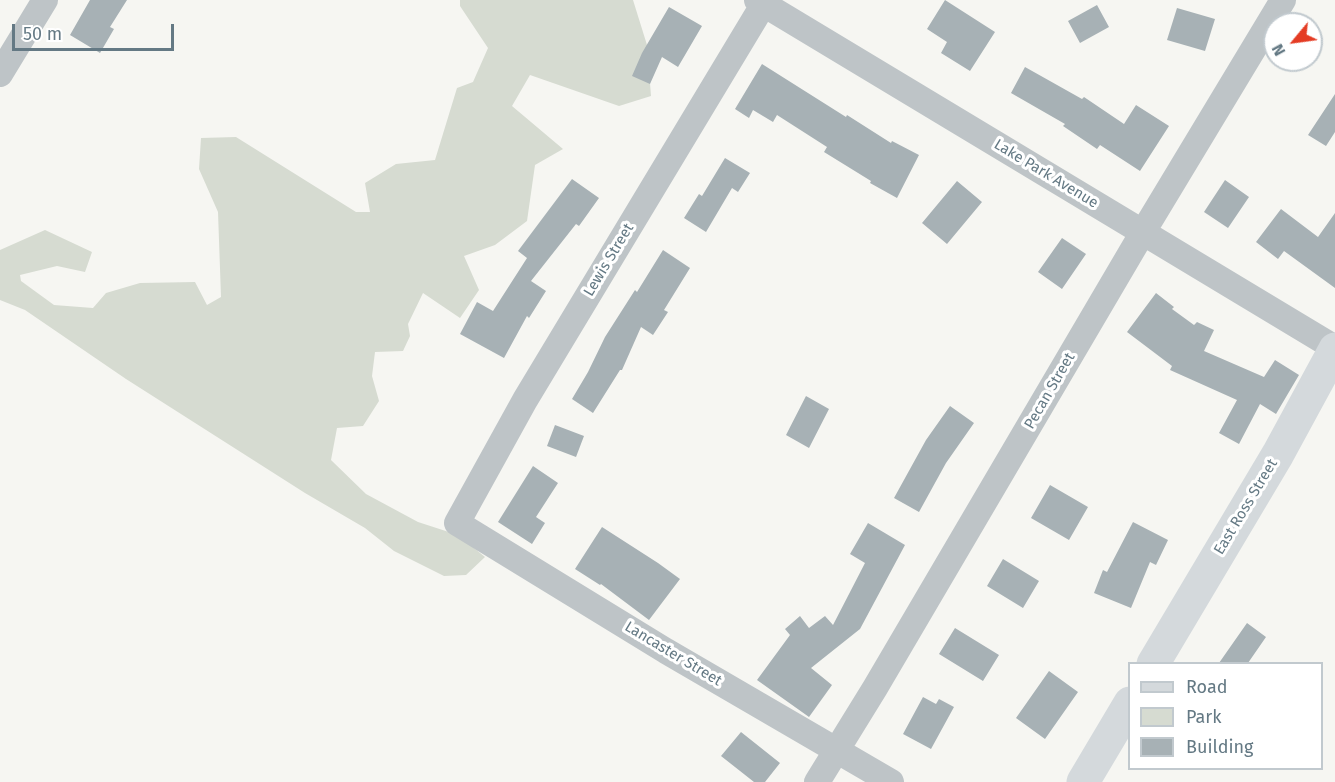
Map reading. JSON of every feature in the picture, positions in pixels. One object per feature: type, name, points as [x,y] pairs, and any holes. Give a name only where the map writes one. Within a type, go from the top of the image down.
[{"type":"street","points":[[0,74],[45,0]]},
{"type":"street","name":"Pecan Street","points":[[817,782],[1283,0]]},
{"type":"street","name":"Lake Park Avenue","points":[[762,1],[1335,348]]},
{"type":"street","name":"Lewis Street","points":[[457,523],[525,400],[762,1]]},
{"type":"street","name":"East Ross Street","points":[[1154,662],[1278,454],[1335,348]]},
{"type":"street","name":"Lancaster Street","points":[[457,523],[666,651],[891,782]]},
{"type":"street","points":[[1083,782],[1128,706]]},
{"type":"green space","points":[[460,0],[633,0],[647,45],[651,96],[619,106],[530,75],[512,106],[563,149],[535,165],[527,221],[495,245],[464,256],[479,290],[460,318],[423,293],[408,324],[410,336],[403,351],[375,352],[372,376],[379,401],[363,426],[337,428],[331,460],[366,494],[418,522],[458,535],[485,557],[466,575],[444,576],[394,551],[365,528],[305,493],[126,379],[25,310],[0,300],[0,250],[45,230],[92,252],[85,272],[57,266],[20,275],[21,281],[54,305],[93,308],[106,293],[140,283],[195,282],[207,305],[221,297],[218,212],[199,169],[201,138],[236,137],[356,212],[370,212],[365,183],[396,164],[435,160],[457,88],[473,82],[488,48],[460,6]]},
{"type":"building","points":[[90,0],[127,0],[110,27],[114,29],[100,53],[70,35]]},
{"type":"building","points":[[945,0],[995,32],[970,71],[941,53],[947,42],[927,29]]},
{"type":"building","points":[[1097,5],[1109,27],[1080,43],[1068,21]]},
{"type":"building","points":[[669,7],[702,26],[678,67],[662,57],[650,84],[632,76],[642,53]]},
{"type":"building","points":[[1177,8],[1215,19],[1205,51],[1167,40]]},
{"type":"building","points":[[762,64],[846,117],[847,115],[891,143],[892,141],[919,155],[897,198],[824,152],[827,147],[777,115],[773,122],[753,110],[749,118],[735,109]]},
{"type":"building","points":[[1025,67],[1082,99],[1084,97],[1124,124],[1136,105],[1169,126],[1140,171],[1100,145],[1097,149],[1063,126],[1065,124],[1011,93]]},
{"type":"building","points":[[1335,94],[1335,132],[1326,146],[1308,135]]},
{"type":"building","points":[[725,158],[750,173],[738,192],[732,188],[706,232],[684,218],[699,194],[702,196]]},
{"type":"building","points":[[572,179],[599,198],[579,226],[576,224],[531,281],[546,291],[529,318],[527,316],[504,358],[460,334],[477,302],[493,311],[527,258],[518,251]]},
{"type":"building","points":[[1225,180],[1249,197],[1228,228],[1204,212]]},
{"type":"building","points":[[957,181],[982,202],[947,244],[922,223]]},
{"type":"building","points":[[1281,209],[1318,237],[1335,213],[1335,288],[1284,251],[1278,259],[1256,242]]},
{"type":"building","points":[[1062,238],[1086,254],[1062,289],[1038,272]]},
{"type":"building","points":[[663,250],[690,268],[664,310],[668,312],[653,335],[641,327],[622,370],[593,413],[572,399],[605,337]]},
{"type":"building","points":[[1156,293],[1174,307],[1172,309],[1194,325],[1197,322],[1214,330],[1204,351],[1264,377],[1275,360],[1299,375],[1276,414],[1260,404],[1239,444],[1219,433],[1237,400],[1170,370],[1172,366],[1127,332]]},
{"type":"building","points":[[806,396],[829,409],[809,448],[786,435]]},
{"type":"building","points":[[950,406],[974,423],[946,463],[919,512],[894,498],[926,440]]},
{"type":"building","points":[[555,425],[584,436],[576,457],[547,446]]},
{"type":"building","points":[[533,466],[558,483],[536,517],[545,523],[532,544],[498,522]]},
{"type":"building","points":[[1050,485],[1088,507],[1069,540],[1031,518]]},
{"type":"building","points":[[1133,522],[1168,540],[1156,565],[1150,562],[1131,608],[1094,593],[1103,570],[1107,572]]},
{"type":"building","points":[[868,523],[905,545],[860,629],[811,668],[832,685],[809,717],[757,680],[790,635],[785,629],[800,616],[809,628],[825,616],[833,625],[865,563],[850,554]]},
{"type":"building","points":[[602,527],[680,579],[649,620],[601,584],[575,569]]},
{"type":"building","points":[[1003,559],[1039,581],[1023,608],[987,586]]},
{"type":"building","points":[[1247,623],[1266,637],[1249,662],[1220,662]]},
{"type":"building","points":[[955,628],[999,655],[983,681],[939,654]]},
{"type":"building","points":[[1049,671],[1078,692],[1045,739],[1016,718]]},
{"type":"building","points":[[923,697],[936,704],[939,699],[954,707],[931,749],[903,734]]},
{"type":"building","points":[[741,732],[780,763],[765,782],[754,782],[721,756]]}]
